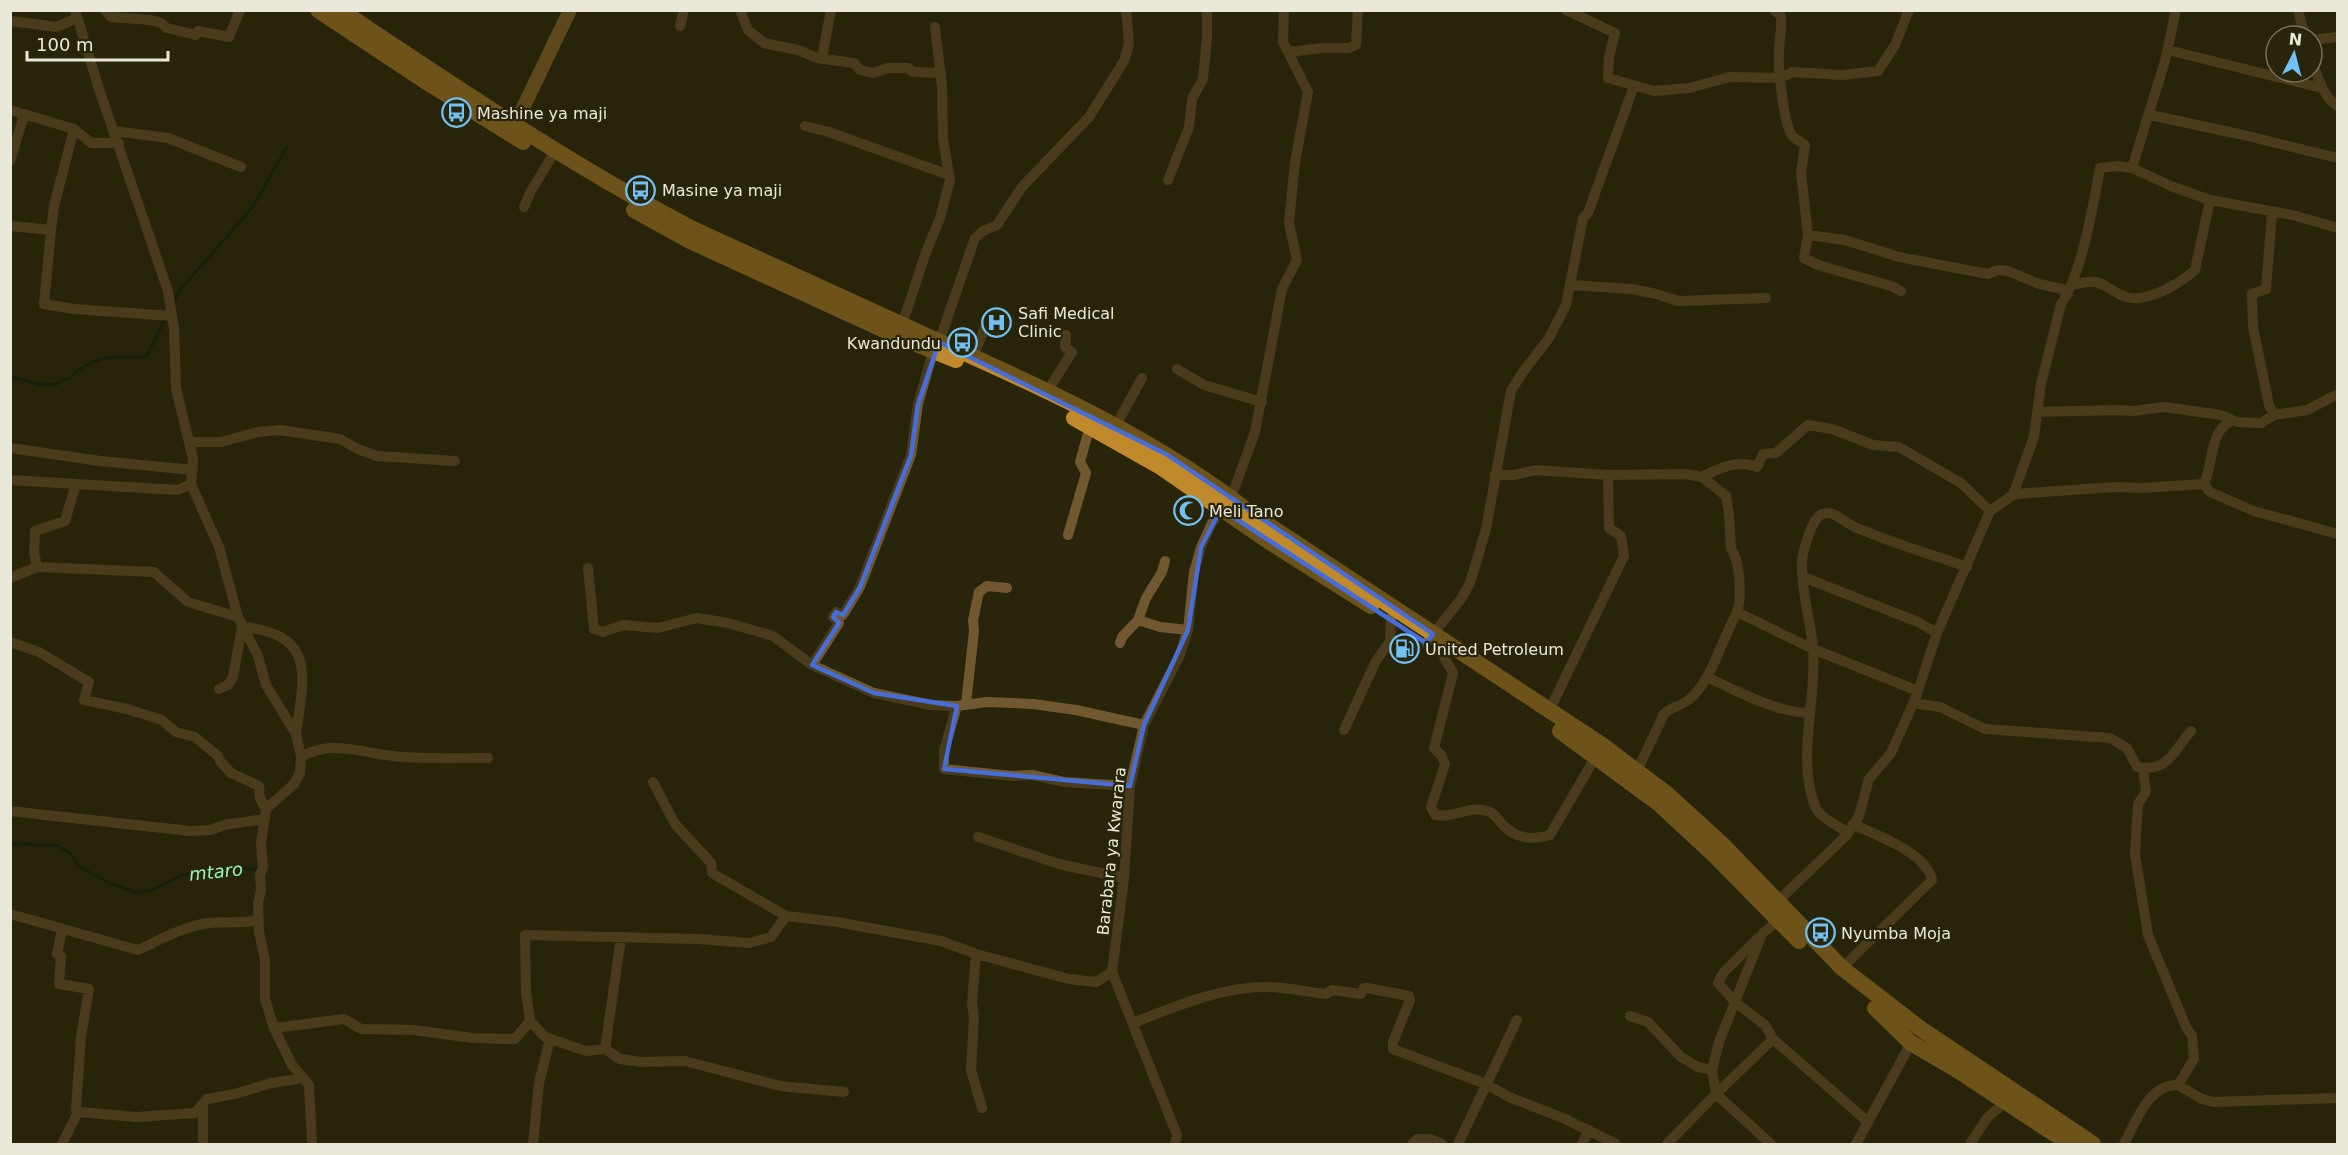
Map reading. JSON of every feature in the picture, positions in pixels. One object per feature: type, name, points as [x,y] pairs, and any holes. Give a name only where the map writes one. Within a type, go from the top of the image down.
[{"type":"main road","points":[[318,10],[513,129],[667,215],[902,325],[966,364],[1090,426],[1139,447]]},
{"type":"main road","points":[[340,10],[513,129],[551,158],[640,214],[690,241],[936,347],[973,357],[1047,392],[1115,427],[1159,466],[1226,503],[1253,515],[1430,638],[1602,745],[1637,771],[1675,801],[1724,846],[1781,912],[1803,945],[1888,1019],[1911,1043],[1954,1068],[2070,1144]]},
{"type":"main road","points":[[1226,503],[1391,618],[1430,638],[1442,654],[1596,756],[1658,803],[1842,968],[1921,1029],[2093,1144]]},
{"type":"street","points":[[105,10],[111,17],[152,20],[190,36],[195,35],[198,31],[229,37],[240,10]]},
{"type":"street","points":[[513,129],[570,10]]},
{"type":"street","points":[[680,26],[684,10]]},
{"type":"street","points":[[740,10],[748,30],[764,43],[822,58],[854,63],[860,69],[873,73],[888,68],[908,68],[913,72],[940,73]]},
{"type":"street","points":[[822,58],[831,10]]},
{"type":"street","points":[[812,664],[839,623],[833,617],[836,612],[843,615],[860,587],[907,466],[911,455],[918,404],[975,238],[983,231],[997,225],[1022,187],[1089,117],[1124,61],[1129,44],[1126,10]]},
{"type":"street","points":[[1168,180],[1189,127],[1192,99],[1203,78],[1207,10]]},
{"type":"street","name":"Barabara ya Kwarara","points":[[1175,1144],[1177,1135],[1112,972],[1124,878],[1130,786],[1144,725],[1179,655],[1188,630],[1194,572],[1201,547],[1226,503],[1255,432],[1282,289],[1297,260],[1289,223],[1295,162],[1308,92],[1283,42],[1284,10]]},
{"type":"street","points":[[1288,52],[1349,48],[1356,45],[1358,10]]},
{"type":"street","points":[[1566,10],[1615,33],[1609,57],[1608,78],[1654,92],[1690,88],[1729,77],[1780,78],[1792,72],[1842,75],[1878,71],[1895,45],[1909,10]]},
{"type":"street","points":[[1774,10],[1781,16],[1780,78],[1789,130],[1793,138],[1805,145],[1801,173],[1808,235],[1804,258],[1818,265],[1901,291]]},
{"type":"street","points":[[2132,168],[2150,115],[2168,50],[2176,10]]},
{"type":"street","points":[[10,21],[57,27],[76,14],[168,291],[172,316],[176,388],[193,470],[191,484],[219,547],[240,622],[258,656],[266,685],[296,734]]},
{"type":"street","points":[[902,325],[926,252],[940,218],[950,180],[944,139],[935,27]]},
{"type":"street","points":[[2168,50],[2322,88]]},
{"type":"street","points":[[2320,84],[2332,103],[2337,106]]},
{"type":"street","points":[[1430,638],[1461,599],[1470,583],[1485,529],[1511,391],[1549,338],[1566,305],[1583,218],[1588,213],[1634,86]]},
{"type":"street","points":[[10,110],[74,129],[91,143],[119,143]]},
{"type":"street","points":[[10,161],[24,115]]},
{"type":"street","points":[[2150,115],[2337,158]]},
{"type":"street","points":[[805,126],[829,132],[949,175]]},
{"type":"street","points":[[74,129],[54,206],[44,304],[74,309],[172,316]]},
{"type":"street","points":[[114,131],[168,138],[242,167]]},
{"type":"street","points":[[524,207],[551,158]]},
{"type":"street","points":[[2013,495],[2034,437],[2041,384],[2061,304],[2070,289],[2100,168],[2118,166],[2132,168],[2171,186],[2210,200],[2292,215],[2337,228]]},
{"type":"street","points":[[1808,235],[1845,240],[1899,257],[1988,274],[1998,270],[2008,271],[2039,284],[2062,289],[2096,282],[2125,297],[2141,297],[2156,294],[2187,278],[2195,270],[2210,200]]},
{"type":"street","points":[[2272,212],[2266,289],[2252,294],[2253,327],[2269,405],[2274,415]]},
{"type":"street","points":[[10,226],[51,230]]},
{"type":"street","points":[[1570,285],[1632,289],[1678,301],[1766,298]]},
{"type":"street","points":[[973,357],[987,325]]},
{"type":"street","points":[[1047,392],[1072,352],[1065,347],[1066,336]]},
{"type":"street","points":[[1177,369],[1204,385],[1262,402]]},
{"type":"street","points":[[1115,427],[1142,378]]},
{"type":"street","points":[[2037,412],[2133,411],[2164,407],[2221,415],[2231,421],[2261,423],[2274,415],[2307,410],[2337,394]]},
{"type":"street","points":[[2204,484],[2218,433],[2223,425],[2231,421]]},
{"type":"street","points":[[1702,477],[1719,467],[1750,464],[1757,467],[1764,454],[1776,453],[1808,425],[1832,429],[1873,445],[1899,447],[1961,483],[1990,511]]},
{"type":"street","points":[[1068,535],[1086,473],[1080,462],[1090,426]]},
{"type":"street","points":[[189,442],[221,442],[258,432],[280,430],[340,439],[377,456],[455,461]]},
{"type":"street","points":[[10,448],[100,461],[193,470]]},
{"type":"street","points":[[1495,475],[1514,475],[1535,470],[1608,475],[1685,474],[1702,477],[1726,496],[1731,549],[1736,555],[1739,587],[1737,612],[1707,677],[1690,699],[1683,704],[1671,707],[1664,714],[1637,771]]},
{"type":"street","points":[[1549,711],[1624,556],[1621,536],[1609,528],[1608,475]]},
{"type":"street","points":[[10,480],[178,489],[191,484]]},
{"type":"street","points":[[37,567],[34,552],[35,531],[65,521],[76,484]]},
{"type":"street","points":[[1868,1122],[1773,1039],[1765,1025],[1735,1002],[1718,983],[1719,977],[1762,934],[1859,816],[1869,779],[1891,753],[1918,690],[1937,633],[1990,511],[2013,495],[2115,487],[2141,488],[2204,484]]},
{"type":"street","points":[[2204,484],[2211,492],[2254,511],[2337,534]]},
{"type":"street","points":[[1842,968],[1932,880],[1930,870],[1909,851],[1822,818],[1818,812],[1807,776],[1806,747],[1813,649],[1806,616],[1802,563],[1804,548],[1817,517],[1823,513],[1836,516],[1854,527],[1967,567]]},
{"type":"street","points":[[1120,643],[1122,637],[1138,620],[1146,598],[1162,572],[1165,561]]},
{"type":"street","points":[[10,578],[37,567],[154,572],[188,602],[280,635],[296,651],[303,666],[296,734],[301,758],[300,773],[294,784],[266,814],[211,830],[190,831],[10,811]]},
{"type":"street","points":[[588,568],[594,629],[603,632],[623,625],[658,628],[697,618],[728,623],[772,636],[812,664],[874,693],[931,705],[987,702],[1034,704],[1076,710],[1144,725]]},
{"type":"street","points":[[1803,577],[1918,622],[1937,633]]},
{"type":"street","points":[[1007,588],[987,586],[979,591],[962,705],[944,750],[944,769],[1013,776],[1032,775],[1064,782],[1130,786]]},
{"type":"street","points":[[1737,612],[1813,649],[1918,690]]},
{"type":"street","points":[[1344,730],[1376,661],[1390,641],[1391,618]]},
{"type":"street","points":[[1138,620],[1160,627],[1188,630]]},
{"type":"street","points":[[219,689],[228,685],[233,677],[240,622]]},
{"type":"street","points":[[10,642],[39,652],[89,682],[84,700],[162,720],[176,732],[195,737],[218,756],[231,773],[259,786],[260,798],[266,814],[261,843],[263,867],[260,874],[261,890],[258,903],[265,960],[265,999],[274,1028],[292,1065],[309,1085],[312,1144]]},
{"type":"street","points":[[1442,654],[1453,673],[1434,748],[1441,755],[1445,764],[1431,807],[1435,815],[1444,817],[1471,809],[1491,812],[1510,832],[1536,840],[1550,835],[1596,756]]},
{"type":"street","points":[[1707,677],[1796,713],[1809,713]]},
{"type":"street","points":[[1913,703],[1940,707],[1985,729],[2110,738],[2127,748],[2137,767],[2148,769],[2168,762],[2191,730]]},
{"type":"street","points":[[301,758],[311,751],[342,747],[383,756],[488,758]]},
{"type":"street","points":[[2143,768],[2146,792],[2138,804],[2135,854],[2148,934],[2172,996],[2192,1036],[2194,1059],[2178,1085]]},
{"type":"street","points":[[653,782],[675,824],[711,863],[712,873],[786,916],[837,922],[941,941],[976,954],[1069,980],[1095,982],[1112,972]]},
{"type":"street","points":[[978,837],[1059,864],[1124,878]]},
{"type":"street","points":[[10,914],[138,950],[189,928],[207,924],[248,923],[259,920]]},
{"type":"street","points":[[786,916],[771,937],[749,943],[699,939],[525,935],[526,992],[530,1021],[545,1037],[586,1051],[604,1049],[620,1059],[641,1062],[685,1061],[780,1086],[844,1092]]},
{"type":"street","points":[[62,929],[57,954],[61,956],[59,984],[88,990],[76,1082],[78,1112],[73,1128],[62,1144]]},
{"type":"street","points":[[1762,934],[1735,1002],[1712,1070],[1716,1094],[1771,1144]]},
{"type":"street","points":[[604,1049],[621,938]]},
{"type":"street","points":[[976,954],[972,1003],[974,1018],[971,1070],[982,1108]]},
{"type":"street","points":[[1133,1023],[1184,1003],[1228,992],[1264,987],[1326,994],[1332,990],[1361,994],[1364,988],[1367,988],[1408,996],[1410,1000],[1393,1042],[1394,1049],[1486,1084],[1509,1097],[1590,1130],[1616,1144]]},
{"type":"street","points":[[1630,1016],[1648,1022],[1681,1057],[1698,1067],[1712,1070]]},
{"type":"street","points":[[274,1028],[344,1019],[361,1029],[414,1030],[473,1038],[515,1039],[530,1021]]},
{"type":"street","points":[[1458,1144],[1517,1020]]},
{"type":"street","points":[[533,1144],[540,1083],[550,1039]]},
{"type":"street","points":[[1670,1144],[1716,1094],[1773,1039]]},
{"type":"street","points":[[1856,1144],[1911,1043]]},
{"type":"street","points":[[78,1112],[136,1117],[195,1113],[207,1099],[236,1094],[271,1083],[303,1078]]},
{"type":"street","points":[[2124,1144],[2152,1095],[2164,1087],[2178,1085],[2202,1099],[2213,1102],[2337,1098]]},
{"type":"street","points":[[1970,1144],[1987,1118],[2005,1102]]},
{"type":"street","points":[[203,1106],[203,1144]]},
{"type":"street","points":[[1582,1144],[1590,1130]]},
{"type":"street","points":[[1412,1144],[1417,1139],[1429,1139],[1442,1144]]},
{"type":"highlighted area","points":[[939,342],[1166,454],[1433,634],[1426,643],[1221,509],[1201,547],[1188,630],[1144,725],[1130,786],[944,769],[957,706],[874,693],[812,665],[839,623],[833,617],[836,612],[843,615],[860,587],[911,455],[918,404]]},
{"type":"waterway","points":[[174,302],[179,291],[252,208],[287,147]]},
{"type":"waterway","points":[[10,377],[43,385],[57,384],[64,379],[69,379],[87,365],[104,358],[146,357],[165,319]]},
{"type":"waterway","name":"mtaro","points":[[10,843],[59,846],[71,854],[78,866],[109,883],[137,893],[152,890],[182,875],[258,868]]},
{"type":"place","name":"Mashine ya maji","points":[[456,113]]},
{"type":"place","name":"Masine ya maji","points":[[641,190]]},
{"type":"place","name":"Safi Medical Clinic","points":[[997,322]]},
{"type":"place","name":"Kwandundu","points":[[962,343]]},
{"type":"place","name":"Meli Tano","points":[[1188,511]]},
{"type":"place","name":"United Petroleum","points":[[1404,649]]},
{"type":"place","name":"Nyumba Moja","points":[[1820,933]]}]
